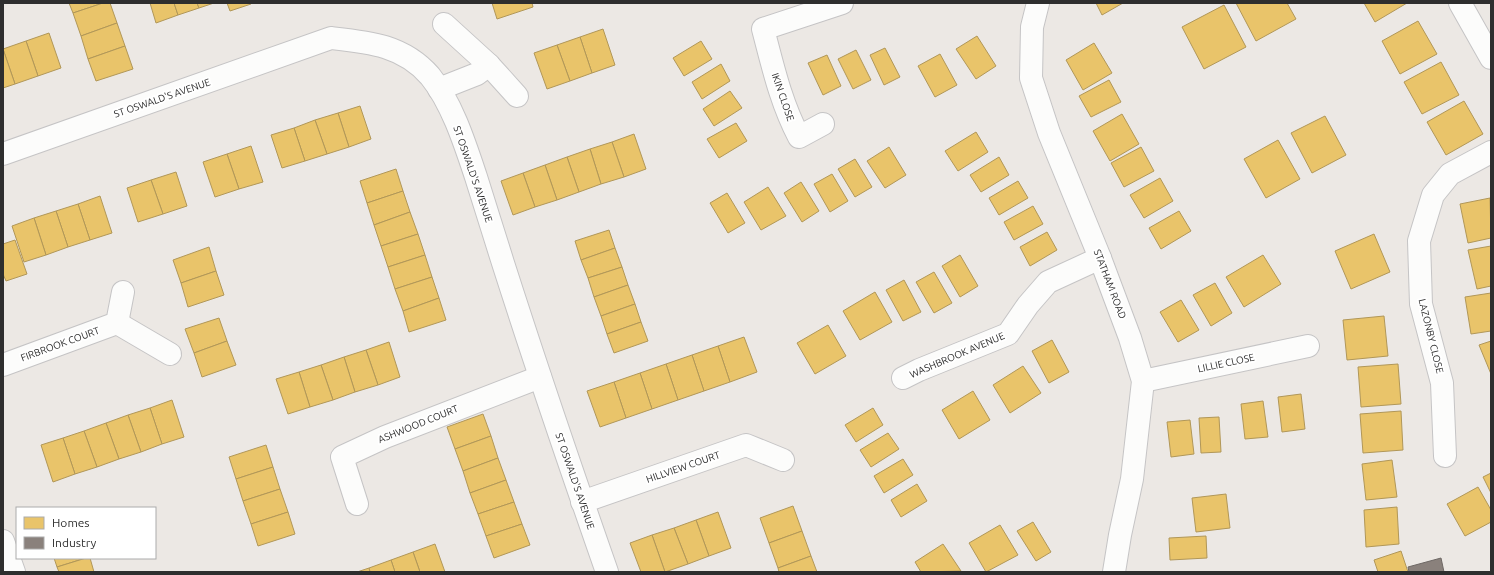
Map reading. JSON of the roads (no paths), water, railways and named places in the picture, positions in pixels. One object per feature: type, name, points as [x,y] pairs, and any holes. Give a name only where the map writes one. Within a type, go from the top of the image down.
[{"type":"street","name":"IKIN CLOSE","points":[[823,124],[799,137],[788,117],[776,81],[764,29],[842,3]]},
{"type":"street","name":"STATHAM ROAD","points":[[1038,3],[1032,27],[1031,78],[1049,134],[1100,258],[1130,338],[1143,381],[1132,479],[1114,572]]},
{"type":"street","points":[[1460,3],[1491,58]]},
{"type":"street","points":[[444,24],[489,65],[517,96]]},
{"type":"street","name":"ST OSWALD'S AVENUE","points":[[3,154],[331,38],[366,42],[394,49],[417,64],[439,89],[460,130],[540,377],[607,572]]},
{"type":"street","points":[[439,89],[476,74],[489,65]]},
{"type":"street","name":"LAZONBY CLOSE","points":[[1445,456],[1442,383],[1421,304],[1419,241],[1433,195],[1450,174],[1491,152]]},
{"type":"street","name":"WASHBROOK AVENUE","points":[[902,378],[1008,334],[1028,304],[1048,282],[1100,258]]},
{"type":"street","points":[[123,292],[117,324],[170,354]]},
{"type":"street","name":"FIRBROOK COURT","points":[[3,365],[117,324]]},
{"type":"street","name":"LILLIE CLOSE","points":[[1143,381],[1308,346]]},
{"type":"street","name":"ASHWOOD COURT","points":[[357,504],[342,457],[420,422],[540,377]]},
{"type":"street","name":"HILLVIEW COURT","points":[[582,502],[746,445],[783,460]]},
{"type":"street","points":[[3,541],[14,572]]}]
